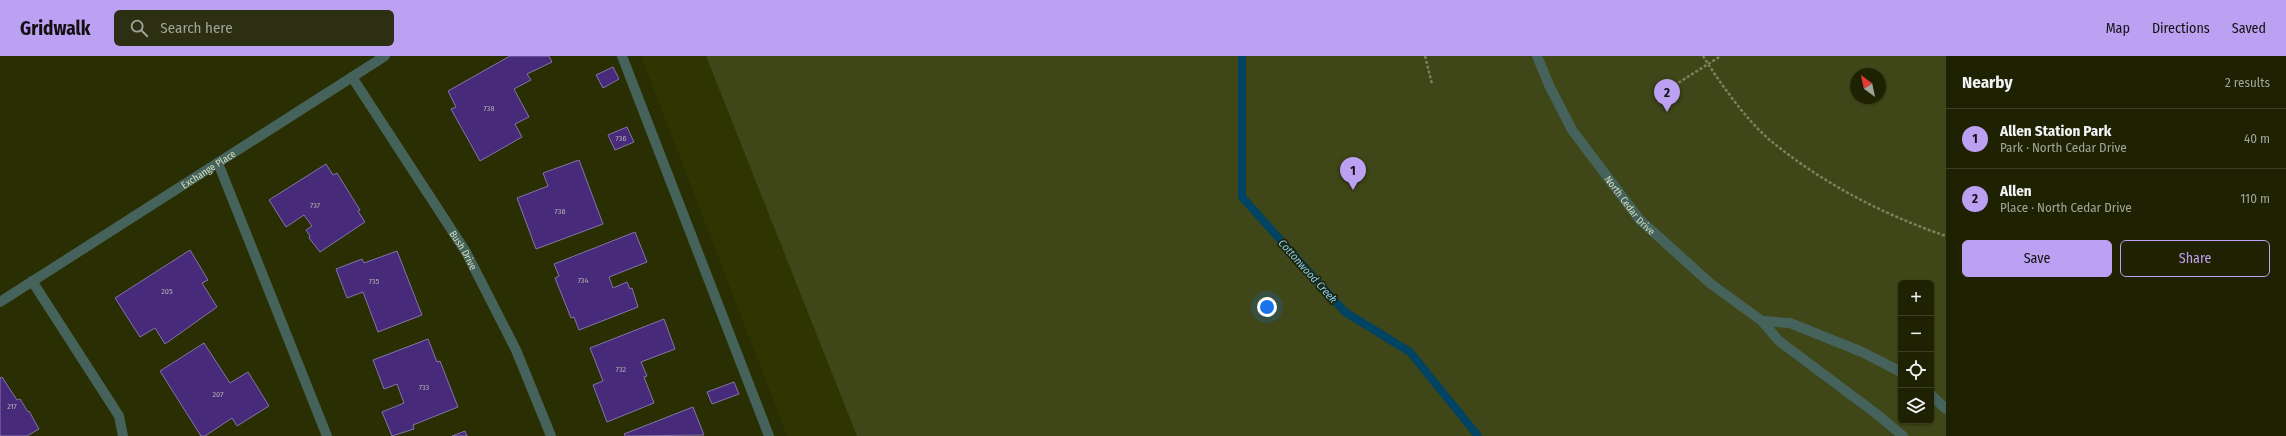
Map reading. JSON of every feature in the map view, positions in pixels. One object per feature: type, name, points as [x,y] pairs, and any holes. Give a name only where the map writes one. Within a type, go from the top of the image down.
[{"type":"street","name":"Exchange Place","points":[[0,302],[385,56]]},
{"type":"street","points":[[622,56],[770,436]]},
{"type":"street","name":"North Cedar Drive","points":[[1537,56],[1549,85],[1572,130],[1640,220],[1711,284],[1762,321],[1779,341],[1878,415],[1903,436]]},
{"type":"street","name":"Bush Drive","points":[[352,77],[466,252],[516,350],[551,436]]},
{"type":"street","points":[[218,163],[326,436]]},
{"type":"street","points":[[32,281],[119,416],[123,436]]},
{"type":"street","points":[[1762,321],[1790,323],[1862,352],[1898,370]]},
{"type":"street","points":[[1934,398],[1946,409]]},
{"type":"path","points":[[1425,56],[1432,84]]},
{"type":"path","points":[[1703,56],[1726,91],[1770,140],[1809,168],[1868,203],[1907,223],[1946,236]]},
{"type":"path","points":[[1670,88],[1721,56]]},
{"type":"shaded area","points":[[641,56],[743,56],[889,436],[787,436]]},
{"type":"shaded area","points":[[706,56],[1946,56],[1946,436],[857,436]]},
{"type":"building","points":[[510,56],[549,56],[552,62],[527,74],[531,80],[514,89],[529,117],[515,124],[522,137],[480,161],[451,109],[456,107],[448,91]]},
{"type":"building","points":[[613,67],[619,79],[603,88],[596,75]]},
{"type":"building","points":[[627,127],[634,142],[615,150],[608,135]]},
{"type":"building","points":[[579,160],[603,224],[536,249],[517,198],[548,186],[543,173]]},
{"type":"building","points":[[326,164],[333,175],[337,173],[360,210],[358,211],[365,222],[320,252],[309,238],[310,236],[306,230],[312,226],[304,215],[286,227],[269,200]]},
{"type":"building","points":[[635,232],[647,262],[609,277],[613,288],[627,282],[630,289],[632,288],[638,307],[579,330],[574,317],[571,318],[555,278],[559,276],[554,264]]},
{"type":"building","points":[[190,250],[208,280],[202,283],[217,307],[165,344],[155,328],[140,337],[115,298]]},
{"type":"building","points":[[397,251],[422,315],[378,332],[363,292],[347,298],[336,269],[362,259],[364,263]]},
{"type":"building","points":[[664,319],[675,349],[641,362],[647,376],[644,377],[654,403],[607,422],[593,385],[603,381],[590,348]]},
{"type":"building","points":[[428,339],[437,362],[440,361],[458,407],[413,425],[414,429],[392,436],[382,412],[404,403],[397,384],[384,389],[373,360]]},
{"type":"building","points":[[204,343],[230,383],[248,372],[269,406],[237,426],[232,418],[205,436],[201,436],[160,371]]},
{"type":"building","points":[[2,377],[17,400],[20,399],[28,412],[29,411],[39,429],[27,436],[0,436],[0,378]]},
{"type":"building","points":[[734,382],[739,394],[712,404],[707,392]]},
{"type":"building","points":[[693,407],[704,435],[625,436],[624,434]]},
{"type":"building","points":[[465,431],[467,436],[452,436]]},
{"type":"waterway","name":"Cottonwood Creek","points":[[1242,56],[1242,197],[1345,312],[1410,352],[1478,436]]},
{"type":"place","name":"Allen","points":[[1667,112]]},
{"type":"place","name":"Allen Station Park","points":[[1353,190]]}]
